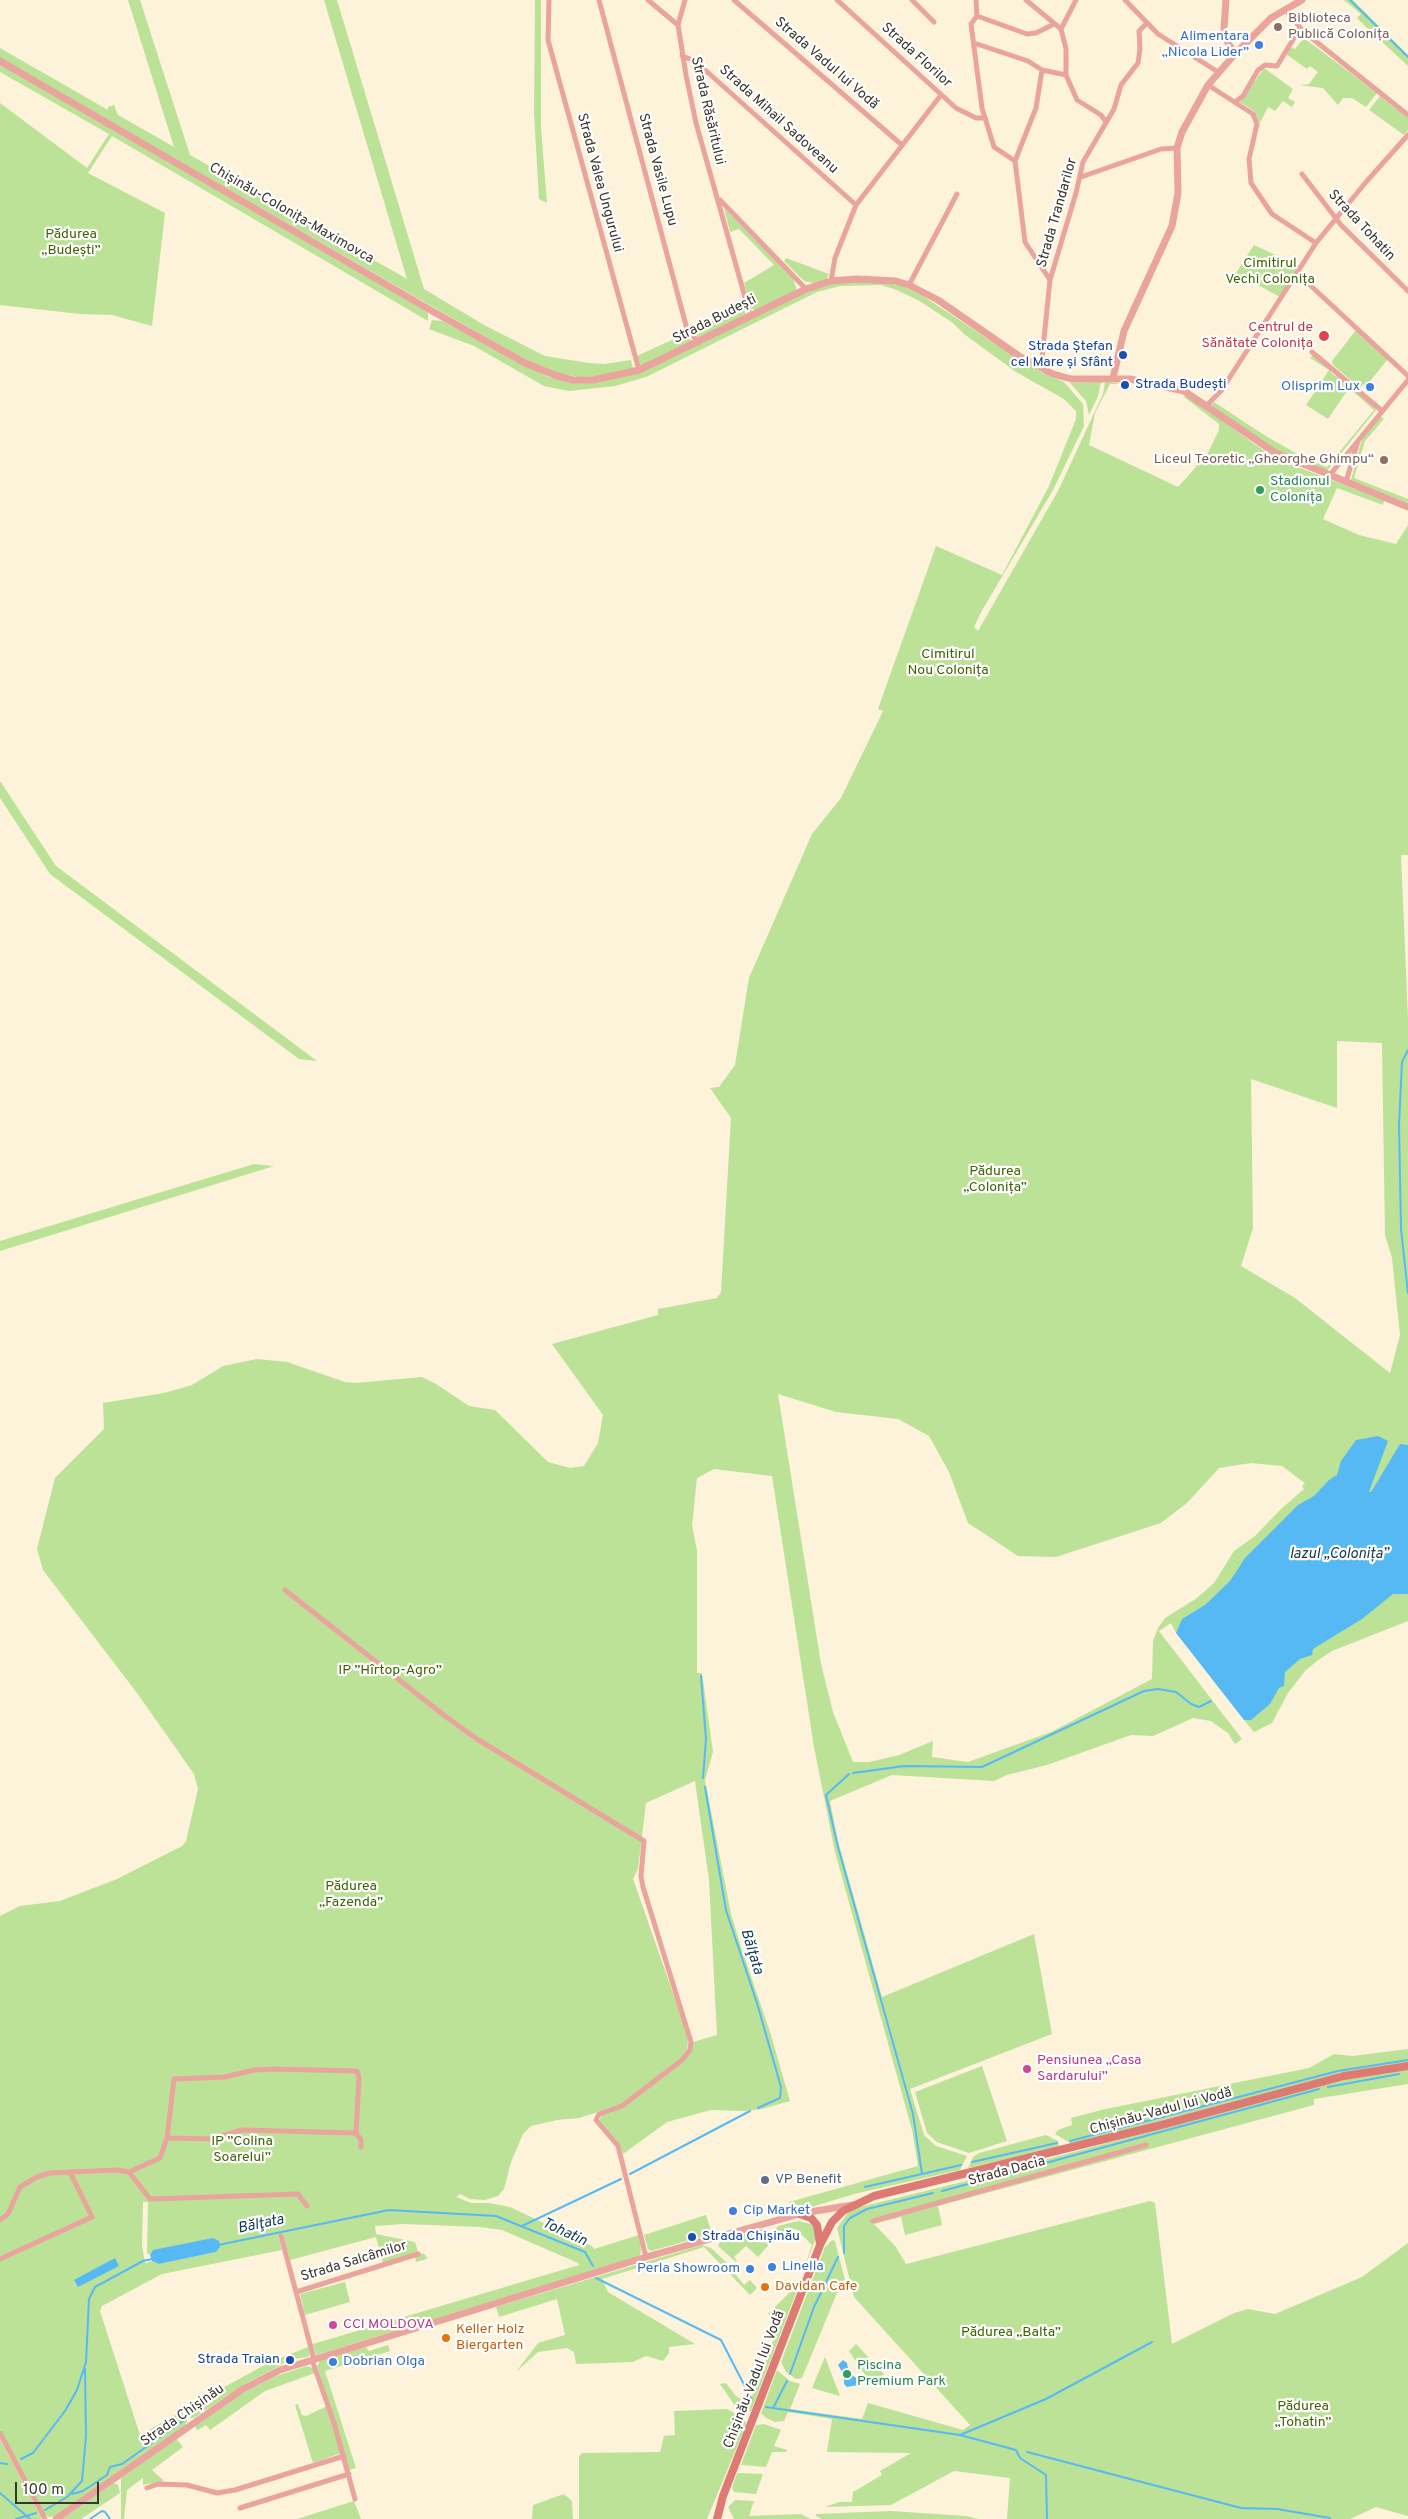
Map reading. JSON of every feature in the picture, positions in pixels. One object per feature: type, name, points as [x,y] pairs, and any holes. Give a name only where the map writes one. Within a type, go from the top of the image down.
[{"type":"main road","name":"Chișinău-Vadul lui Vodă","points":[[718,2519],[723,2496],[820,2245],[836,2216],[853,2205],[874,2196],[920,2186],[1344,2076],[1408,2066]]},
{"type":"main road","points":[[800,2214],[811,2218],[817,2225],[820,2245]]},
{"type":"street","name":"Strada Valea Ungurului","points":[[549,0],[548,40],[639,370]]},
{"type":"street","name":"Strada Vasile Lupu","points":[[599,0],[688,329],[698,343]]},
{"type":"street","points":[[648,0],[678,25]]},
{"type":"street","name":"Strada Răsăritului","points":[[685,0],[678,25],[682,56],[696,123],[715,190],[720,200],[750,315]]},
{"type":"street","name":"Strada Vadul lui Vodă","points":[[734,0],[902,145]]},
{"type":"street","name":"Strada Florilor","points":[[837,0],[942,95],[966,113],[985,118]]},
{"type":"street","points":[[912,0],[934,22]]},
{"type":"street","points":[[976,0],[977,16],[971,24],[979,94],[994,147],[1015,161]]},
{"type":"street","points":[[1026,0],[1061,29],[1066,49],[1066,75],[1077,100],[1101,115],[1106,122]]},
{"type":"street","points":[[1061,29],[1076,0]]},
{"type":"street","points":[[1125,0],[1158,34],[1218,72]]},
{"type":"street","points":[[1226,0],[1224,28],[1228,43],[1235,54]]},
{"type":"street","points":[[1113,378],[1124,331],[1172,226],[1178,193],[1177,148],[1182,132],[1208,85],[1218,72],[1271,18],[1302,0]]},
{"type":"street","points":[[1284,9],[1300,28],[1408,115]]},
{"type":"street","points":[[977,16],[1027,34],[1036,33],[1054,24]]},
{"type":"street","name":"Strada Trandarilor","points":[[1041,368],[1050,280],[1081,177],[1083,162],[1119,98],[1122,85],[1138,63],[1140,49],[1139,32],[1147,23]]},
{"type":"street","points":[[1235,102],[1243,96],[1258,70],[1265,65],[1277,66],[1300,28]]},
{"type":"street","points":[[974,43],[1028,61],[1042,70],[1066,75]]},
{"type":"street","name":"Strada Mihail Sadoveanu","points":[[682,56],[695,61],[856,206]]},
{"type":"street","name":"Chișinău-Colonița-Maximovca","points":[[0,61],[525,364],[573,380]]},
{"type":"street","points":[[1042,70],[1036,108],[1015,161],[1025,242],[1050,280]]},
{"type":"street","points":[[1208,85],[1253,114],[1257,119],[1248,159],[1251,183],[1272,214],[1316,244]]},
{"type":"street","points":[[831,281],[834,258],[856,206],[942,95]]},
{"type":"street","points":[[1207,405],[1221,390],[1335,218],[1408,135]]},
{"type":"street","points":[[1081,177],[1161,149],[1177,148]]},
{"type":"street","name":"Strada Tohatin","points":[[1302,174],[1335,218],[1408,291]]},
{"type":"street","points":[[909,285],[957,194]]},
{"type":"street","name":"Strada Răsăritului","points":[[720,200],[806,289]]},
{"type":"street","points":[[1297,273],[1408,376]]},
{"type":"street","name":"Strada Budești","points":[[573,380],[613,377],[639,370],[806,289],[831,281],[880,279],[909,285],[938,300],[1019,356],[1041,368],[1072,379],[1113,378],[1173,387],[1207,405],[1274,452],[1408,507]]},
{"type":"street","points":[[1312,352],[1381,410]]},
{"type":"street","points":[[1329,476],[1381,410],[1408,380]]},
{"type":"street","points":[[1346,482],[1359,438]]},
{"type":"street","points":[[285,1590],[477,1739],[644,1841],[641,1876],[643,1887],[691,2042],[690,2050],[682,2060],[622,2106],[599,2114],[596,2120],[618,2146],[646,2256]]},
{"type":"street","points":[[0,2220],[8,2214],[20,2187],[37,2177],[50,2173],[117,2170],[129,2172],[160,2158],[167,2138],[174,2079],[225,2077],[254,2070],[274,2069],[357,2071],[359,2078],[356,2133],[361,2140],[361,2147]]},
{"type":"street","points":[[167,2138],[213,2139],[242,2130],[356,2133]]},
{"type":"street","name":"Strada Dacia","points":[[873,2220],[1146,2145]]},
{"type":"street","points":[[0,2259],[92,2217],[70,2172]]},
{"type":"street","points":[[129,2172],[150,2199],[298,2194],[307,2206]]},
{"type":"street","name":"Strada Chișinău","points":[[56,2519],[243,2390],[280,2370],[646,2256],[800,2214],[853,2205]]},
{"type":"street","name":"Strada Salcâmilor","points":[[280,2236],[313,2359]]},
{"type":"street","name":"Strada Salcâmilor","points":[[296,2292],[418,2254]]},
{"type":"street","points":[[313,2359],[344,2456],[355,2499]]},
{"type":"street","points":[[0,2432],[44,2519]]},
{"type":"street","points":[[147,2488],[158,2484],[180,2484],[217,2493],[235,2490],[344,2456]]},
{"type":"street","points":[[240,2508],[349,2474]]},
{"type":"green space","points":[[128,0],[140,0],[190,155],[407,279],[324,0],[337,0],[424,289],[484,325],[545,356],[605,364],[631,360],[633,369],[606,376],[579,377],[556,373],[534,365],[0,58],[0,48],[108,110],[108,107],[114,105],[118,115],[174,147]]},
{"type":"green space","points":[[535,0],[541,0],[541,128],[547,203],[539,199],[534,113]]},
{"type":"green space","points":[[1344,0],[1353,0],[1408,55],[1408,66],[1357,18],[1361,14]]},
{"type":"green space","points":[[1304,38],[1377,93],[1366,107],[1352,98],[1343,98],[1338,105],[1323,88],[1300,85],[1309,84],[1318,72],[1310,66],[1307,69],[1286,54],[1291,47],[1295,49]]},
{"type":"green space","name":"Pădurea „Budești”","points":[[0,64],[422,309],[428,313],[428,321],[112,136],[88,173],[165,213],[152,326],[112,315],[80,314],[0,305],[0,103],[87,168],[109,134],[0,72]]},
{"type":"green space","points":[[1264,68],[1293,89],[1288,98],[1295,102],[1292,107],[1283,101],[1275,111],[1268,107],[1260,123],[1254,111],[1240,102]]},
{"type":"green space","points":[[1380,96],[1408,118],[1408,130],[1404,135],[1369,110]]},
{"type":"green space","points":[[724,208],[793,278],[797,290],[756,311],[751,308],[744,283],[774,265],[739,229],[730,232]]},
{"type":"green space","name":"Cimitirul Vechi Colonița","points":[[1254,245],[1299,266],[1280,297],[1236,273]]},
{"type":"green space","points":[[786,258],[829,274],[826,280],[813,283],[804,281],[784,261]]},
{"type":"green space","points":[[858,281],[885,282],[903,286],[923,296],[1012,355],[1041,372],[1064,382],[1083,404],[1084,426],[1053,490],[980,614],[974,627],[978,631],[1058,491],[1103,394],[1105,382],[1122,384],[1110,384],[1095,413],[1089,445],[1178,487],[1196,467],[1198,456],[1205,459],[1219,430],[1219,424],[1184,397],[1187,395],[1257,446],[1282,461],[1384,500],[1383,505],[1337,488],[1323,519],[1359,535],[1396,544],[1408,525],[1408,855],[1401,855],[1408,1019],[1408,1621],[1332,1651],[1317,1661],[1305,1671],[1288,1693],[1272,1723],[1254,1732],[1244,1720],[1262,1704],[1240,1594],[1176,1633],[1171,1623],[1159,1631],[1242,1739],[1235,1744],[1228,1733],[1211,1721],[1193,1718],[1153,1736],[1131,1735],[1047,1765],[1007,1775],[994,1781],[892,1775],[830,1801],[838,1841],[882,1997],[1034,1934],[1052,2034],[910,2089],[924,2135],[936,2146],[967,2156],[960,2170],[854,2194],[792,2213],[789,2202],[918,2166],[912,2130],[835,1852],[814,1747],[772,1476],[714,1469],[697,1478],[692,1525],[697,1551],[697,1673],[702,1673],[713,1752],[705,1780],[731,1914],[771,2035],[790,2101],[762,2109],[744,2111],[711,2110],[667,2122],[623,2154],[620,2146],[599,2121],[602,2114],[623,2107],[682,2061],[693,2042],[717,2035],[709,1880],[695,1781],[646,1803],[638,1869],[633,1879],[679,2010],[688,2040],[687,2051],[680,2059],[620,2105],[579,2118],[557,2120],[531,2126],[523,2134],[511,2162],[504,2189],[498,2196],[485,2200],[470,2199],[460,2194],[456,2197],[471,2203],[489,2203],[510,2207],[592,2246],[594,2249],[639,2235],[640,2256],[316,2355],[313,2344],[579,2265],[502,2230],[480,2227],[404,2224],[375,2226],[376,2234],[415,2242],[418,2252],[426,2255],[427,2259],[416,2262],[415,2257],[383,2263],[376,2237],[290,2260],[283,2234],[278,2236],[282,2250],[162,2274],[102,2306],[100,2311],[140,2435],[182,2411],[187,2421],[185,2426],[56,2516],[49,2517],[45,2515],[0,2429],[0,1916],[20,1906],[60,1901],[117,1879],[182,1846],[186,1841],[198,1789],[194,1774],[137,1693],[43,1570],[37,1549],[55,1478],[104,1429],[103,1403],[164,1393],[192,1385],[223,1366],[257,1359],[287,1362],[345,1382],[355,1383],[422,1377],[469,1406],[495,1410],[548,1462],[570,1468],[584,1466],[598,1443],[603,1415],[552,1344],[658,1315],[658,1309],[717,1298],[721,1292],[731,1118],[710,1088],[719,1087],[735,1065],[749,978],[812,834],[841,798],[883,711],[878,709],[936,546],[1002,575],[1049,486],[1076,419],[1076,411],[1064,399],[1016,372],[964,334],[953,323],[918,300],[881,285],[840,286],[817,292],[646,377],[615,386],[569,391],[544,386],[474,346],[429,329],[432,320],[442,321],[549,377],[571,383],[600,382],[641,371],[803,293],[832,284]],"holes":[[[1337,1041],[1382,1043],[1385,1235],[1392,1258],[1400,1335],[1390,1373],[1295,1298],[1241,1266],[1253,1228],[1251,1079],[1337,1108]],[[778,1394],[836,1412],[898,1419],[929,1436],[949,1472],[968,1523],[1018,1556],[1056,1557],[1161,1523],[1187,1503],[1219,1468],[1251,1463],[1282,1466],[1305,1483],[1302,1486],[1304,1489],[1255,1536],[1234,1551],[1214,1583],[1197,1598],[1165,1618],[1158,1628],[1153,1641],[1152,1679],[1051,1732],[968,1762],[932,1757],[933,1741],[899,1755],[869,1762],[853,1762],[833,1712],[821,1664]],[[143,2202],[148,2202],[147,2253],[150,2255],[153,2250],[216,2252],[159,2264],[152,2261],[145,2263],[142,2245]]]},
{"type":"green space","points":[[743,307],[746,315],[699,339],[691,330]]},
{"type":"green space","points":[[1356,330],[1388,359],[1366,386],[1363,384],[1360,388],[1333,365],[1332,361]]},
{"type":"green space","points":[[685,334],[693,342],[641,366],[637,356]]},
{"type":"green space","points":[[1314,355],[1332,370],[1331,372],[1334,375],[1348,383],[1346,386],[1350,385],[1376,410],[1326,472],[1272,448],[1211,405],[1214,402],[1264,435],[1306,459],[1327,467],[1374,410],[1349,388],[1328,419],[1306,405],[1329,370],[1310,358]]},
{"type":"green space","points":[[1101,382],[1098,396],[1089,415],[1086,401],[1070,383]]},
{"type":"green space","points":[[1380,416],[1384,419],[1365,441],[1354,478],[1408,499],[1408,503],[1351,480],[1362,439]]},
{"type":"green space","points":[[0,781],[56,866],[317,1061],[299,1059],[50,874],[0,798]]},
{"type":"green space","points":[[254,1164],[274,1166],[0,1251],[0,1241]]},
{"type":"green space","points":[[1408,2049],[1408,2063],[1350,2071],[1072,2144],[1055,2134],[1058,2130],[1072,2125],[1071,2118],[1101,2110],[1309,2068],[1334,2054],[1353,2056]]},
{"type":"green space","points":[[982,2066],[1007,2141],[969,2153],[937,2142],[927,2133],[915,2092]]},
{"type":"green space","points":[[1408,2069],[1408,2084],[1314,2099],[1314,2105],[938,2206],[942,2225],[905,2235],[901,2217],[874,2224],[896,2247],[906,2264],[1150,2201],[1155,2203],[1172,2344],[1234,2313],[1248,2309],[1275,2314],[1362,2277],[1408,2243],[1408,2516],[1376,2507],[1350,2519],[1007,2519],[1010,2478],[954,2471],[891,2505],[825,2507],[839,2502],[852,2502],[853,2492],[882,2475],[880,2471],[911,2453],[827,2452],[832,2419],[788,2412],[784,2421],[775,2422],[766,2418],[761,2413],[777,2370],[790,2381],[800,2384],[790,2409],[862,2419],[868,2403],[963,2430],[970,2425],[854,2297],[837,2228],[847,2214],[856,2208],[966,2181],[1334,2082],[1374,2073]]},
{"type":"green space","points":[[1046,2135],[1058,2141],[1059,2147],[968,2168],[973,2157],[979,2153]]},
{"type":"green space","points":[[706,2215],[712,2234],[651,2251],[648,2249],[644,2235]]},
{"type":"green space","points":[[798,2221],[815,2227],[817,2235],[801,2278],[812,2245],[796,2229],[778,2233],[775,2230],[778,2226]]},
{"type":"green space","points":[[763,2229],[767,2231],[773,2240],[758,2257],[746,2246],[734,2257],[736,2262],[718,2246],[721,2240]]},
{"type":"green space","points":[[832,2240],[835,2241],[845,2280],[842,2281],[802,2378],[796,2379],[786,2372],[781,2362],[825,2247]]},
{"type":"green space","points":[[702,2245],[711,2248],[725,2261],[744,2285],[750,2280],[757,2288],[750,2295],[704,2247],[602,2279],[608,2292],[695,2344],[669,2347],[669,2353],[663,2361],[646,2356],[633,2362],[576,2364],[574,2352],[567,2348],[538,2352],[516,2372],[538,2343],[565,2335],[557,2299],[499,2317],[496,2307]]},
{"type":"green space","points":[[345,2282],[350,2302],[305,2315],[300,2294]]},
{"type":"green space","points":[[793,2284],[798,2288],[751,2411],[738,2410],[720,2384],[726,2383],[736,2396],[749,2404],[779,2326],[768,2314],[793,2289],[791,2286]]},
{"type":"green space","points":[[856,2344],[884,2374],[872,2385],[849,2351]]},
{"type":"green space","points":[[388,2345],[390,2351],[325,2371],[356,2468],[349,2470],[317,2366],[320,2361],[366,2347],[369,2351]]},
{"type":"green space","points":[[308,2347],[311,2353],[308,2357],[294,2359],[293,2357],[283,2360],[284,2363],[245,2384],[194,2418],[190,2418],[186,2408],[270,2362]]},
{"type":"green space","points":[[825,2357],[840,2396],[812,2388]]},
{"type":"green space","points":[[307,2366],[313,2368],[315,2373],[265,2391],[210,2430],[206,2425],[198,2430],[196,2429],[195,2426],[243,2393],[276,2376]]},
{"type":"green space","points":[[298,2404],[302,2415],[306,2416],[327,2406],[341,2453],[313,2463],[295,2405]]},
{"type":"green space","points":[[727,2409],[743,2418],[746,2425],[707,2519],[579,2519],[579,2456],[582,2453],[660,2452],[664,2436],[675,2435],[674,2411]]},
{"type":"green space","points":[[764,2424],[781,2430],[774,2446],[787,2450],[786,2452],[772,2452],[766,2467],[741,2465],[756,2425]]},
{"type":"green space","points":[[176,2438],[183,2447],[152,2470],[164,2481],[143,2485],[143,2478],[127,2490],[124,2519],[121,2519],[121,2478]]},
{"type":"green space","points":[[0,2439],[41,2517],[41,2519],[0,2519]]},
{"type":"green space","points":[[737,2473],[763,2474],[756,2494],[734,2492],[732,2488]]},
{"type":"green space","points":[[114,2483],[118,2485],[120,2493],[81,2519],[62,2519]]},
{"type":"green space","points":[[564,2494],[572,2501],[573,2519],[532,2519],[533,2505]]},
{"type":"green space","points":[[735,2500],[754,2501],[749,2516],[801,2514],[811,2519],[734,2519],[728,2507]]},
{"type":"green space","points":[[354,2501],[361,2519],[297,2519]]},
{"type":"green space","points":[[891,2511],[966,2516],[979,2519],[822,2519],[816,2516],[816,2514]]},
{"type":"water","name":"Iazul „Colonița”","points":[[1378,1436],[1388,1441],[1369,1492],[1371,1492],[1400,1444],[1408,1445],[1408,1594],[1393,1594],[1362,1619],[1313,1649],[1312,1655],[1300,1659],[1285,1672],[1284,1686],[1279,1688],[1270,1704],[1251,1720],[1244,1720],[1176,1633],[1182,1619],[1205,1605],[1230,1581],[1245,1558],[1298,1505],[1314,1496],[1329,1480],[1337,1475],[1341,1461],[1356,1440]]},
{"type":"water","points":[[213,2238],[219,2241],[220,2247],[216,2252],[159,2264],[152,2261],[150,2255],[153,2250]]},
{"type":"water","points":[[115,2258],[119,2266],[78,2287],[74,2280]]},
{"type":"water","name":"Piscina Premium Park","points":[[843,2360],[847,2363],[849,2373],[859,2380],[858,2385],[847,2387],[844,2384],[844,2375],[838,2365]]},
{"type":"waterway","points":[[1350,0],[1408,57]]},
{"type":"waterway","points":[[1408,1050],[1402,1062],[1399,1125],[1401,1229],[1408,1293]]},
{"type":"waterway","name":"Bălţata","points":[[701,1676],[706,1739],[703,1778]]},
{"type":"waterway","points":[[853,1773],[904,1766],[982,1767],[1144,1691],[1158,1689],[1176,1692],[1191,1704],[1199,1707],[1211,1701]]},
{"type":"waterway","points":[[849,1774],[826,1795],[838,1847],[913,2114],[922,2174]]},
{"type":"waterway","name":"Bălţata","points":[[705,1787],[726,1910],[757,2003],[781,2087],[780,2098],[758,2108]]},
{"type":"waterway","points":[[1070,2141],[1338,2071],[1408,2060]]},
{"type":"waterway","points":[[1328,2087],[1399,2074]]},
{"type":"waterway","points":[[942,2191],[1319,2089]]},
{"type":"waterway","name":"Bălţata","points":[[630,2174],[750,2111]]},
{"type":"waterway","points":[[972,2162],[1057,2143]]},
{"type":"waterway","points":[[865,2187],[961,2165]]},
{"type":"waterway","name":"Bălţata","points":[[522,2226],[621,2179]]},
{"type":"waterway","points":[[844,2253],[844,2226],[850,2218],[867,2209],[933,2193]]},
{"type":"waterway","name":"Bălţata","points":[[218,2245],[389,2210],[496,2216],[585,2252],[593,2266]]},
{"type":"waterway","points":[[790,2374],[814,2307],[838,2257]]},
{"type":"waterway","name":"Bălţata","points":[[21,2459],[33,2453],[65,2411],[77,2390],[86,2362],[89,2299],[95,2287],[143,2261],[152,2259]]},
{"type":"waterway","points":[[596,2278],[721,2340],[752,2400]]},
{"type":"waterway","points":[[960,2435],[1046,2399],[1152,2342]]},
{"type":"waterway","points":[[45,2510],[67,2497],[82,2481],[86,2436],[85,2369]]},
{"type":"waterway","points":[[773,2408],[787,2381]]},
{"type":"waterway","points":[[766,2407],[960,2435],[1016,2450],[1020,2458],[1046,2475],[1047,2519]]},
{"type":"waterway","points":[[72,2494],[83,2491],[107,2475],[110,2467],[122,2464],[183,2421]]},
{"type":"waterway","points":[[1027,2452],[1241,2508],[1277,2509],[1330,2518]]},
{"type":"waterway","name":"Bălţata","points":[[0,2463],[7,2464]]},
{"type":"waterway","points":[[0,2493],[30,2519]]},
{"type":"waterway","points":[[90,2519],[102,2511],[110,2519]]},
{"type":"waterway","points":[[16,2519],[36,2513]]},
{"type":"place","name":"Biblioteca Publică Colonița","points":[[1278,27]]},
{"type":"place","name":"Alimentara „Nicola Lider”","points":[[1259,45]]},
{"type":"place","name":"Centrul de Sănătate Colonița","points":[[1324,336]]},
{"type":"place","name":"Strada Ștefan cel Mare și Sfânt","points":[[1123,355]]},
{"type":"place","name":"Strada Budești","points":[[1125,385]]},
{"type":"place","name":"Olisprim Lux","points":[[1370,387]]},
{"type":"place","name":"Liceul Teoretic „Gheorghe Ghimpu“","points":[[1384,460]]},
{"type":"place","name":"Stadionul Colonița","points":[[1260,490]]},
{"type":"place","name":"Pensiunea „Casa Sardarului”","points":[[1027,2069]]},
{"type":"place","name":"VP Benefit","points":[[765,2180]]},
{"type":"place","name":"Cip Market","points":[[733,2211]]},
{"type":"place","name":"Strada Chișinău","points":[[692,2237]]},
{"type":"place","name":"Linella","points":[[772,2267]]},
{"type":"place","name":"Perla Showroom","points":[[750,2269]]},
{"type":"place","name":"Davidan Cafe","points":[[765,2287]]},
{"type":"place","name":"CCI MOLDOVA","points":[[333,2325]]},
{"type":"place","name":"Keller Holz Biergarten","points":[[446,2338]]},
{"type":"place","name":"Strada Traian","points":[[290,2360]]},
{"type":"place","name":"Dobrian Olga","points":[[333,2362]]},
{"type":"place","name":"Piscina Premium Park","points":[[847,2374]]},
{"type":"park label","name":"Cimitirul Nou Colonița","points":[[948,664]]},
{"type":"park label","name":"Pădurea „Colonița”","points":[[995,1180]]},
{"type":"park label","name":"IP ”Hîrtop-Agro”","points":[[390,1671]]},
{"type":"park label","name":"Pădurea „Fazenda”","points":[[351,1895]]},
{"type":"park label","name":"IP ”Colina Soarelui”","points":[[242,2150]]},
{"type":"park label","name":"Pădurea „Balta”","points":[[1011,2333]]},
{"type":"park label","name":"Pădurea „Tohatin”","points":[[1303,2416]]},
{"type":"water label","name":"Tohatin","points":[[564,2233]]}]
